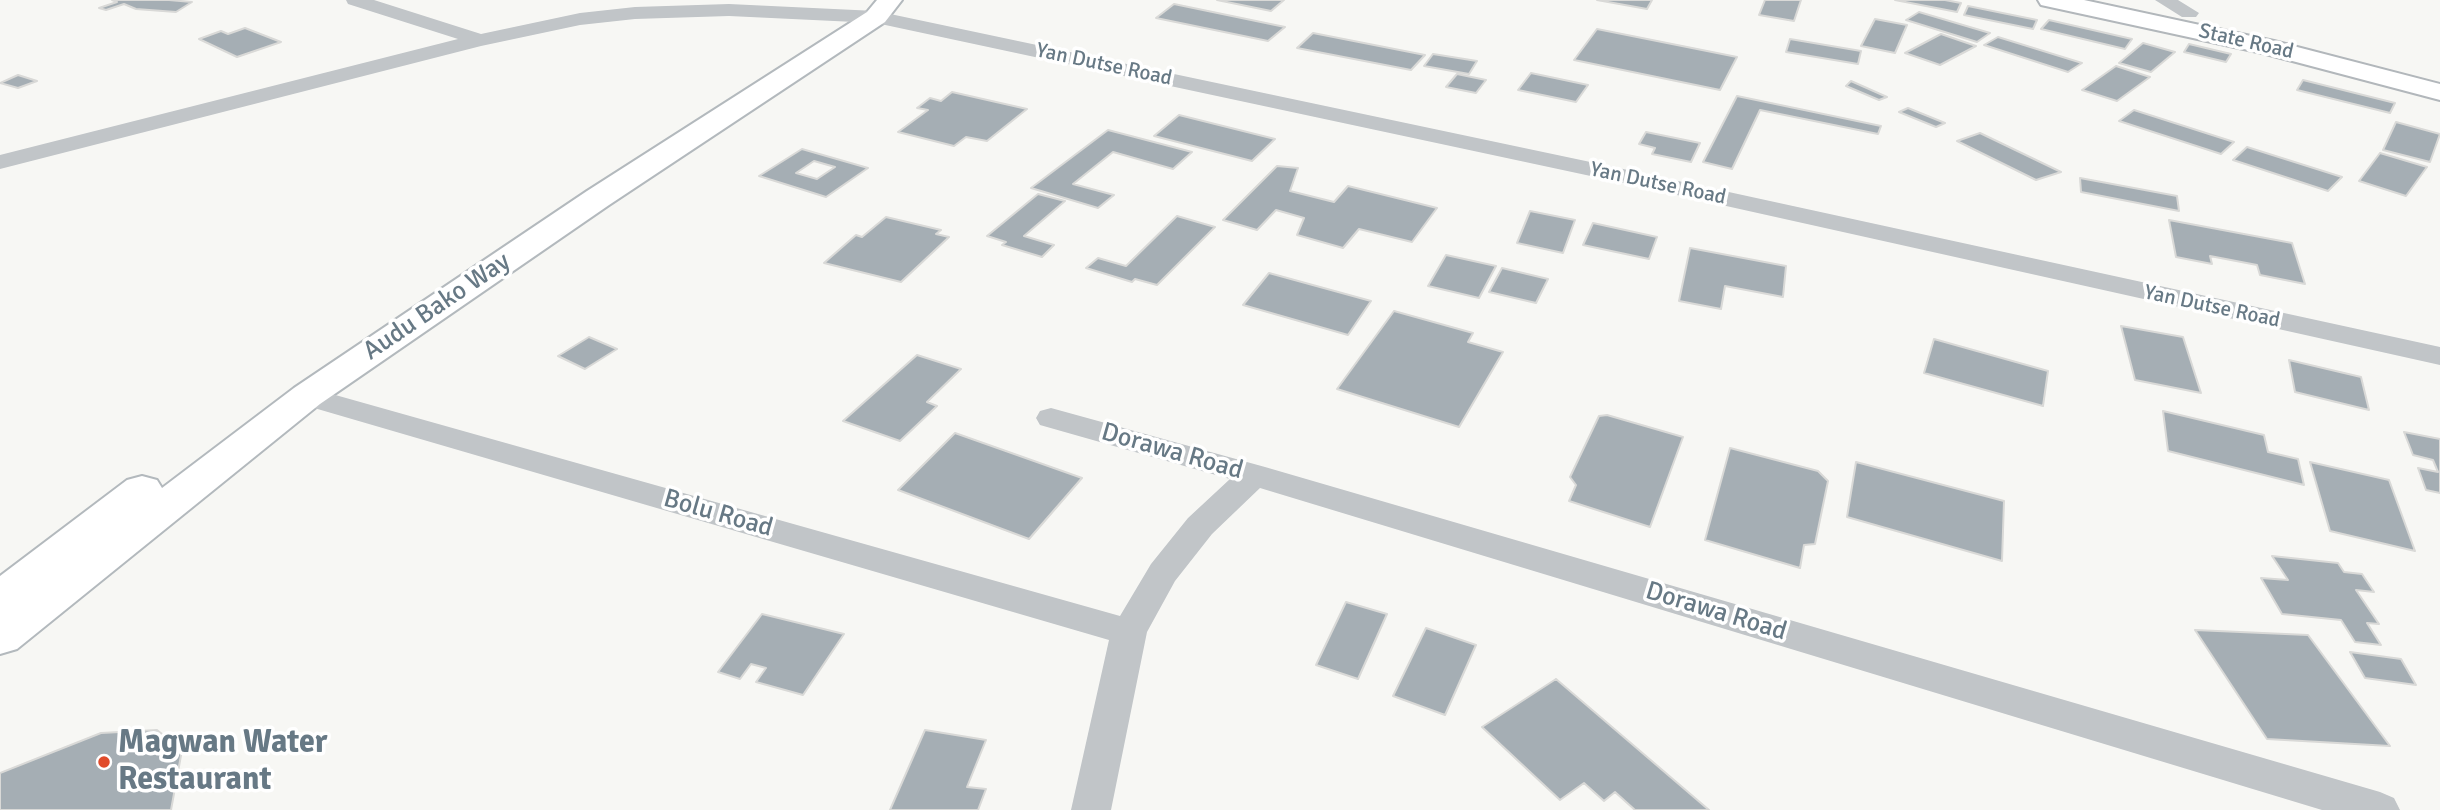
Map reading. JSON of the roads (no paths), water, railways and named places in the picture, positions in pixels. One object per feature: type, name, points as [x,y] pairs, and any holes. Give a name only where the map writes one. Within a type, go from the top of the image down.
[{"type":"main road","name":"State Road","points":[[2050,0],[2264,46],[2440,92]]},
{"type":"main road","name":"State Road","points":[[2126,0],[2440,75]]},
{"type":"main road","name":"Audu Bako Way","points":[[0,636],[307,396],[875,8]]},
{"type":"main road","name":"Audu Bako Way","points":[[0,600],[182,460],[382,317],[875,8]]},
{"type":"street","points":[[355,0],[480,40]]},
{"type":"street","points":[[2164,0],[2189,13]]},
{"type":"street","name":"Yan Dutse Road","points":[[0,162],[480,40],[580,19],[635,13],[875,8],[2440,356]]},
{"type":"street","name":"Bolu Road","points":[[307,396],[1129,632]]},
{"type":"street","name":"Dorawa Road","points":[[1051,418],[1254,475],[2380,810]]},
{"type":"street","points":[[1091,810],[1129,632],[1163,573],[1200,526],[1254,475]]},
{"type":"place","name":"Magwan Water Restaurant","points":[[104,762]]}]
